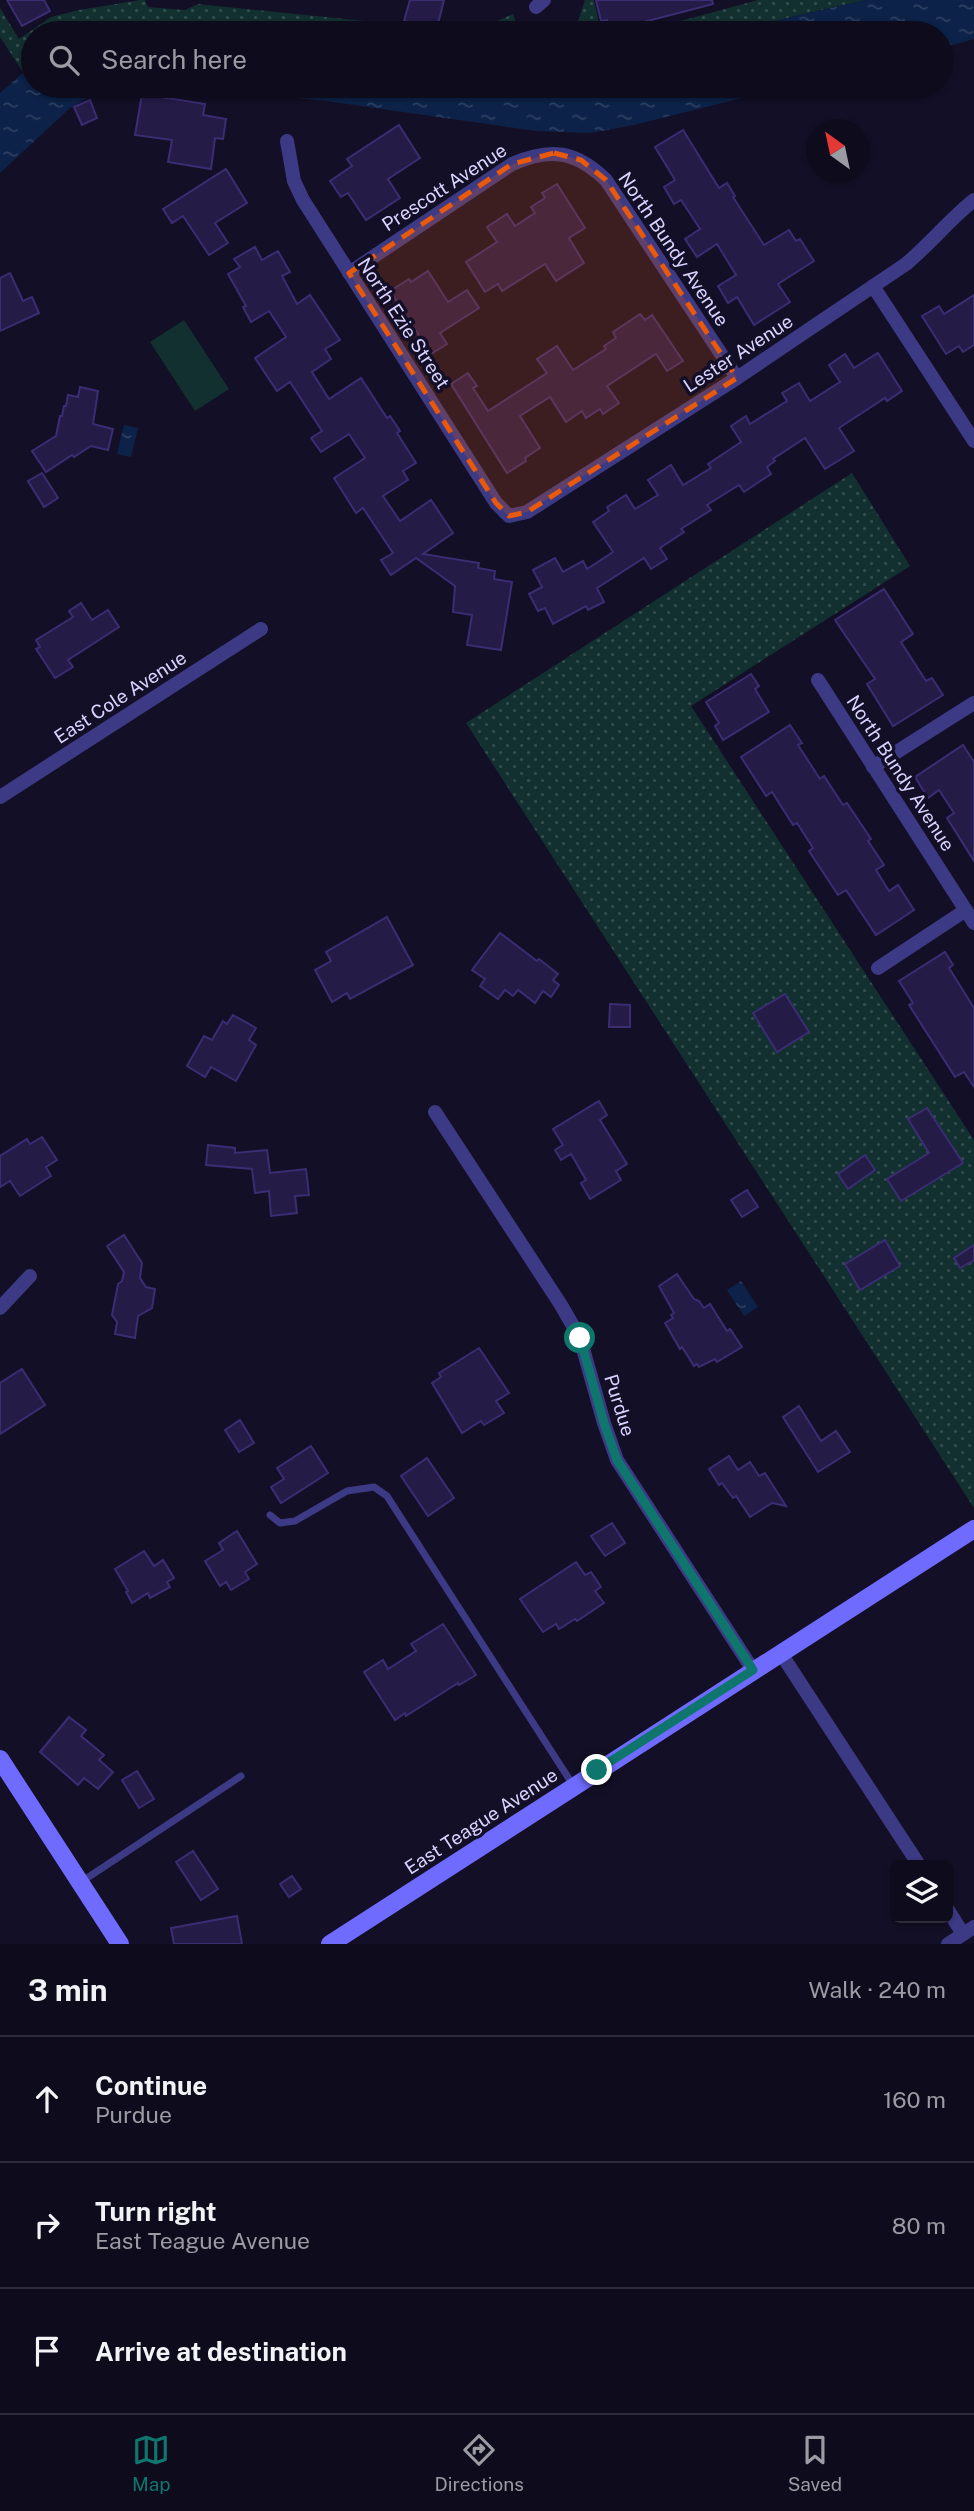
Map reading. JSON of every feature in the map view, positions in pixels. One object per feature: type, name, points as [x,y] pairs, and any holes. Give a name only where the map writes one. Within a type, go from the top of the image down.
[{"type":"street","name":"North Ezie Street","points":[[287,141],[294,181],[303,200],[496,503],[509,516]]},
{"type":"street","name":"Prescott Avenue","points":[[349,273],[512,164],[541,154],[567,155]]},
{"type":"street","name":"North Bundy Avenue","points":[[567,155],[581,160],[606,180],[737,378]]},
{"type":"street","name":"Lester Avenue","points":[[509,516],[527,512],[737,378],[906,264],[974,201]]},
{"type":"street","points":[[873,286],[974,441]]},
{"type":"street","name":"East Cole Avenue","points":[[0,797],[261,629]]},
{"type":"street","name":"North Bundy Avenue","points":[[818,680],[970,917]]},
{"type":"street","points":[[873,767],[974,703]]},
{"type":"street","points":[[878,968],[970,917]]},
{"type":"street","name":"Purdue","points":[[435,1112],[580,1338],[617,1460],[753,1670]]},
{"type":"street","points":[[0,1308],[30,1276]]},
{"type":"street","name":"East Teague Avenue","points":[[330,1944],[974,1529]]},
{"type":"street","points":[[780,1652],[916,1860]]},
{"type":"street","points":[[0,1759],[120,1944]]},
{"type":"street","points":[[948,1944],[969,1931],[953,1915]]},
{"type":"lane","points":[[270,1515],[280,1523],[295,1521],[347,1491],[374,1487],[387,1496],[574,1786]]},
{"type":"lane","points":[[80,1883],[241,1776]]},
{"type":"highlighted area","points":[[554,153],[581,160],[606,180],[737,378],[527,512],[509,516],[496,503],[349,273],[512,164]]},
{"type":"green space","points":[[145,0],[148,7],[185,10],[198,4],[365,21],[45,21],[79,10]]},
{"type":"green space","points":[[585,0],[594,0],[598,21],[578,21]]},
{"type":"green space","points":[[758,0],[866,0],[777,21],[680,21]]},
{"type":"green space","points":[[0,8],[19,39],[21,38],[21,69],[0,37]]},
{"type":"green space","points":[[513,14],[515,21],[497,21]]},
{"type":"green space","points":[[184,320],[229,389],[195,411],[150,342]]},
{"type":"green space","points":[[852,473],[910,566],[691,706],[974,1140],[974,1508],[466,723]]},
{"type":"water","points":[[866,0],[974,0],[974,39],[953,45],[953,21],[777,21]]},
{"type":"water","points":[[21,75],[21,98],[88,98],[70,108],[0,173],[0,93]]},
{"type":"water","points":[[297,98],[742,98],[591,133],[536,131]]},
{"type":"water","points":[[124,425],[138,428],[131,457],[117,454]]},
{"type":"water","points":[[741,1281],[758,1307],[744,1316],[727,1290]]},
{"type":"building","points":[[7,0],[44,0],[50,11],[31,21],[21,21],[21,24]]},
{"type":"building","points":[[410,0],[444,0],[439,21],[404,21]]},
{"type":"building","points":[[596,0],[712,0],[713,4],[648,21],[601,21]]},
{"type":"building","points":[[141,98],[167,98],[205,104],[203,115],[226,119],[223,139],[215,138],[211,169],[168,162],[172,140],[135,135]]},
{"type":"building","points":[[90,100],[97,118],[82,125],[74,107]]},
{"type":"building","points":[[399,125],[420,158],[388,179],[400,198],[366,220],[348,193],[341,197],[330,181],[352,166],[347,159]]},
{"type":"building","points":[[683,130],[719,188],[727,183],[764,245],[789,230],[796,241],[800,239],[814,261],[778,284],[790,302],[754,325],[737,297],[728,303],[718,286],[736,275],[717,244],[697,257],[685,239],[700,229],[681,200],[674,204],[664,187],[675,180],[655,147]]},
{"type":"building","points":[[226,169],[247,203],[215,223],[228,243],[209,255],[183,216],[172,223],[163,209]]},
{"type":"building","points":[[557,184],[585,228],[569,238],[584,263],[556,281],[545,264],[502,291],[498,284],[485,292],[466,262],[497,242],[487,227],[507,214],[515,226],[535,213],[531,207],[545,198],[542,193]]},
{"type":"building","points":[[255,247],[262,260],[278,251],[290,272],[282,276],[297,304],[310,295],[340,340],[325,349],[331,359],[312,372],[329,399],[361,378],[387,418],[390,416],[400,431],[397,433],[416,463],[403,471],[408,480],[383,496],[400,521],[431,500],[453,533],[423,554],[479,563],[478,568],[495,571],[494,579],[512,582],[501,650],[467,645],[472,615],[453,612],[455,586],[416,558],[391,575],[381,560],[393,553],[363,508],[356,513],[334,478],[365,458],[349,434],[321,452],[311,438],[322,431],[290,382],[277,391],[255,358],[286,337],[269,311],[251,322],[243,307],[246,306],[228,274],[240,267],[234,259]]},
{"type":"building","points":[[428,271],[448,302],[467,290],[479,308],[440,333],[447,344],[431,354],[390,291]]},
{"type":"building","points":[[10,273],[23,301],[32,297],[39,313],[0,331],[0,278]]},
{"type":"building","points":[[974,295],[974,345],[963,352],[959,346],[946,354],[922,316],[939,306],[944,314]]},
{"type":"building","points":[[640,314],[645,320],[652,315],[683,361],[667,371],[656,354],[607,386],[619,403],[603,414],[600,409],[586,418],[582,411],[566,422],[550,397],[520,416],[540,448],[507,473],[451,384],[468,373],[477,386],[473,388],[488,411],[547,373],[537,359],[557,346],[573,370],[606,349],[604,346],[616,338],[613,332]]},
{"type":"building","points":[[878,353],[902,391],[887,401],[885,398],[839,428],[854,451],[825,469],[805,438],[773,459],[775,461],[767,467],[771,474],[744,492],[739,485],[707,505],[711,510],[681,529],[684,532],[660,548],[667,559],[651,569],[644,558],[597,588],[604,602],[588,610],[586,606],[553,624],[545,608],[538,611],[529,594],[542,587],[533,570],[555,558],[563,572],[583,561],[587,569],[613,552],[593,522],[609,511],[607,507],[626,495],[635,509],[658,495],[648,480],[671,465],[683,485],[711,468],[708,464],[741,442],[731,426],[746,416],[750,424],[787,401],[782,393],[799,383],[810,401],[840,382],[829,365],[845,354],[854,368]]},
{"type":"building","points":[[80,387],[98,391],[93,424],[113,429],[108,450],[91,446],[46,472],[32,451],[56,436],[68,395],[78,397]]},
{"type":"building","points":[[42,473],[58,498],[44,507],[28,481]]},
{"type":"building","points":[[884,589],[913,634],[901,642],[926,681],[932,678],[943,695],[893,726],[867,684],[875,679],[835,620]]},
{"type":"building","points":[[81,603],[92,620],[108,610],[119,627],[68,660],[73,667],[55,678],[36,649],[40,647],[36,640],[73,617],[69,611]]},
{"type":"building","points":[[751,674],[759,686],[755,689],[769,712],[723,740],[715,726],[719,723],[706,702]]},
{"type":"building","points":[[790,725],[802,743],[798,745],[820,779],[824,776],[843,805],[847,803],[871,839],[868,841],[884,865],[876,870],[889,891],[898,885],[914,910],[876,935],[846,890],[838,895],[809,851],[813,848],[797,823],[793,825],[772,792],[766,796],[741,757]]},
{"type":"building","points":[[963,745],[974,762],[974,861],[947,818],[954,813],[939,790],[928,798],[915,777]]},
{"type":"building","points":[[387,917],[413,965],[350,999],[347,993],[332,1002],[315,970],[331,961],[326,952]]},
{"type":"building","points":[[500,933],[558,974],[553,980],[559,985],[551,997],[543,991],[535,1003],[518,990],[513,996],[505,990],[498,999],[480,986],[485,979],[472,970]]},
{"type":"building","points":[[945,952],[953,965],[949,968],[974,1008],[974,1087],[964,1072],[955,1077],[909,1005],[913,1003],[899,981]]},
{"type":"building","points":[[785,994],[809,1032],[777,1052],[753,1013]]},
{"type":"building","points":[[610,1004],[630,1005],[630,1027],[609,1027]]},
{"type":"building","points":[[233,1015],[256,1028],[249,1040],[256,1045],[236,1081],[211,1067],[205,1077],[187,1066],[204,1036],[212,1040],[223,1021],[227,1024]]},
{"type":"building","points":[[599,1101],[607,1115],[600,1120],[627,1164],[616,1171],[621,1180],[590,1199],[581,1183],[586,1180],[571,1154],[561,1160],[555,1150],[563,1145],[553,1129]]},
{"type":"building","points":[[927,1108],[963,1163],[901,1201],[887,1179],[929,1153],[908,1119]]},
{"type":"building","points":[[42,1137],[57,1160],[46,1167],[51,1176],[20,1196],[10,1181],[0,1187],[0,1156],[27,1139],[30,1144]]},
{"type":"building","points":[[208,1145],[235,1148],[235,1153],[267,1150],[270,1173],[306,1169],[309,1195],[295,1196],[297,1213],[271,1216],[269,1191],[255,1193],[252,1169],[206,1165]]},
{"type":"building","points":[[865,1155],[875,1170],[848,1189],[838,1174]]},
{"type":"building","points":[[747,1190],[758,1207],[742,1217],[731,1200]]},
{"type":"building","points":[[124,1235],[142,1263],[140,1278],[146,1287],[155,1289],[152,1308],[138,1316],[135,1338],[115,1334],[117,1322],[112,1315],[118,1284],[122,1281],[124,1272],[107,1246]]},
{"type":"building","points":[[885,1240],[900,1266],[860,1290],[845,1264]]},
{"type":"building","points":[[974,1245],[974,1260],[960,1268],[954,1258]]},
{"type":"building","points":[[677,1274],[694,1299],[704,1308],[710,1304],[727,1331],[730,1329],[742,1347],[717,1362],[715,1359],[699,1367],[697,1364],[694,1366],[682,1347],[680,1349],[665,1323],[673,1318],[671,1315],[674,1313],[659,1286]]},
{"type":"building","points":[[479,1348],[509,1393],[496,1401],[504,1413],[484,1425],[481,1421],[462,1433],[432,1383],[441,1377],[439,1373]]},
{"type":"building","points":[[22,1369],[45,1405],[0,1434],[0,1383]]},
{"type":"building","points":[[799,1406],[821,1441],[836,1431],[850,1452],[818,1472],[783,1417]]},
{"type":"building","points":[[240,1420],[254,1443],[239,1452],[225,1430]]},
{"type":"building","points":[[311,1446],[328,1473],[281,1503],[271,1487],[284,1479],[277,1468]]},
{"type":"building","points":[[729,1456],[738,1470],[750,1462],[759,1476],[765,1473],[786,1506],[772,1503],[750,1517],[736,1496],[733,1498],[722,1483],[719,1485],[709,1469]]},
{"type":"building","points":[[427,1458],[454,1498],[428,1516],[401,1476]]},
{"type":"building","points":[[612,1523],[625,1543],[605,1556],[591,1536]]},
{"type":"building","points":[[237,1531],[257,1564],[245,1572],[249,1579],[231,1590],[226,1582],[220,1586],[205,1561],[223,1550],[219,1543]]},
{"type":"building","points":[[144,1551],[154,1566],[163,1560],[174,1578],[167,1582],[170,1587],[150,1598],[148,1593],[132,1603],[115,1569]]},
{"type":"building","points":[[576,1562],[585,1575],[591,1572],[601,1587],[595,1591],[604,1603],[577,1621],[575,1619],[559,1629],[556,1624],[543,1632],[520,1599]]},
{"type":"building","points":[[443,1624],[476,1675],[395,1720],[364,1672],[383,1660],[388,1669],[416,1651],[411,1644]]},
{"type":"building","points":[[69,1717],[86,1730],[81,1736],[104,1755],[99,1760],[113,1772],[98,1789],[84,1778],[78,1785],[40,1752]]},
{"type":"building","points":[[137,1771],[154,1799],[139,1808],[122,1780]]},
{"type":"building","points":[[193,1851],[218,1889],[201,1900],[176,1862]]},
{"type":"building","points":[[292,1876],[301,1889],[289,1897],[280,1884]]},
{"type":"building","points":[[237,1916],[242,1944],[174,1944],[171,1928]]},
{"type":"route","points":[[580,1338],[617,1460],[753,1670],[597,1770]]}]
